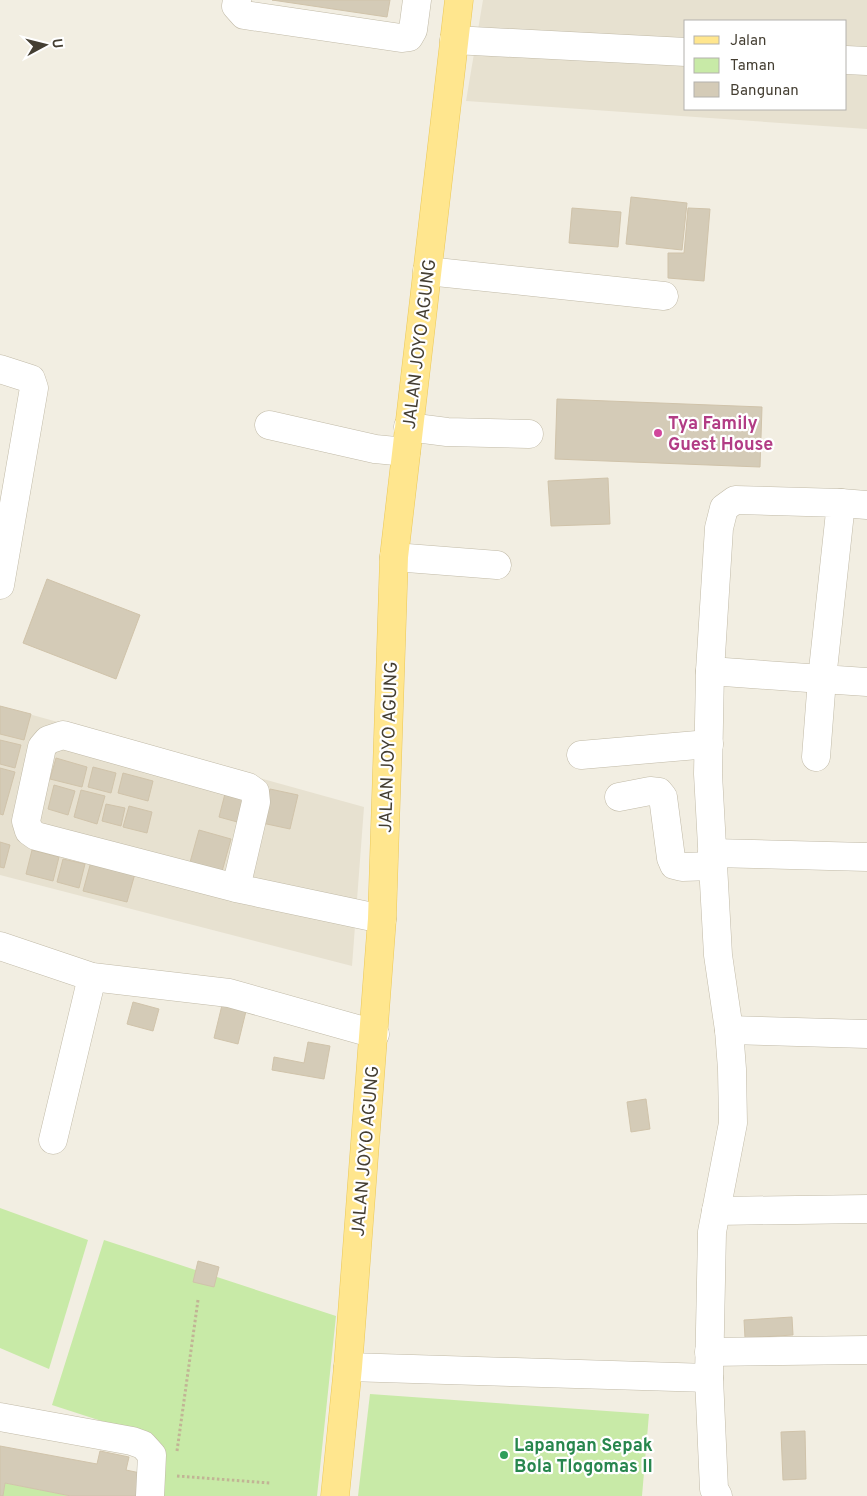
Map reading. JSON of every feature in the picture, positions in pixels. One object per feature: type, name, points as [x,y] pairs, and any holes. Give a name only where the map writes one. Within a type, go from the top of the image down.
[{"type":"main road","name":"JALAN JOYO AGUNG","points":[[335,1496],[348,1367],[382,919],[394,557],[459,0]]},
{"type":"street","points":[[237,0],[236,6],[244,15],[402,38],[408,37],[412,30],[417,0]]},
{"type":"street","points":[[454,40],[684,52]]},
{"type":"street","points":[[847,60],[867,61]]},
{"type":"street","points":[[427,271],[664,296]]},
{"type":"street","points":[[0,369],[31,379],[34,388],[0,585]]},
{"type":"street","points":[[269,425],[375,448],[447,432],[529,434]]},
{"type":"street","points":[[718,1496],[714,1489],[709,1365],[712,1232],[733,1123],[729,1030],[718,955],[712,860],[709,744],[710,671],[719,528],[724,508],[735,500],[854,504],[822,679],[816,757]]},
{"type":"street","points":[[394,557],[497,565]]},
{"type":"street","points":[[710,671],[867,682]]},
{"type":"street","points":[[236,888],[256,802],[255,792],[248,786],[63,735],[48,740],[42,747],[26,821],[29,830],[36,836],[236,888],[382,919]]},
{"type":"street","points":[[581,755],[709,744]]},
{"type":"street","points":[[619,797],[650,791],[659,792],[663,797],[671,858],[674,865],[682,867],[712,860],[867,857]]},
{"type":"street","points":[[0,946],[92,977],[228,993],[374,1034]]},
{"type":"street","points":[[53,1140],[92,977]]},
{"type":"street","points":[[729,1030],[867,1034]]},
{"type":"street","points":[[716,1212],[867,1209]]},
{"type":"street","points":[[348,1367],[709,1365],[867,1350]]},
{"type":"street","points":[[0,1417],[132,1441],[143,1445],[152,1455],[162,1489]]},
{"type":"path","points":[[177,1456],[198,1300]]},
{"type":"path","points":[[162,1489],[174,1476],[270,1483]]},
{"type":"shaded area","points":[[483,0],[867,0],[867,129],[466,101]]},
{"type":"shaded area","points":[[0,706],[364,807],[352,966],[0,875]]},
{"type":"green space","points":[[0,1208],[88,1240],[49,1369],[0,1348]]},
{"type":"green space","points":[[104,1240],[336,1316],[317,1496],[159,1496],[154,1438],[52,1405]]},
{"type":"green space","name":"Lapangan Sepak Bola Tlogomas II","points":[[370,1394],[649,1414],[642,1496],[358,1496]]},
{"type":"green space","points":[[5,1483],[71,1496],[3,1496]]},
{"type":"building","points":[[272,0],[390,0],[387,17]]},
{"type":"building","points":[[631,197],[687,203],[682,250],[626,244]]},
{"type":"building","points":[[572,208],[621,212],[618,247],[569,243]]},
{"type":"building","points":[[688,208],[710,209],[704,281],[668,278],[668,253],[684,253]]},
{"type":"building","name":"Tya Family Guest House","points":[[557,399],[762,407],[760,467],[555,459]]},
{"type":"building","points":[[608,478],[610,524],[551,526],[548,481]]},
{"type":"building","points":[[47,579],[140,615],[116,679],[23,643]]},
{"type":"building","points":[[0,706],[31,714],[24,740],[0,734]]},
{"type":"building","points":[[0,740],[21,745],[15,768],[0,764]]},
{"type":"building","points":[[56,758],[87,767],[82,787],[50,779]]},
{"type":"building","points":[[93,767],[116,773],[111,793],[88,787]]},
{"type":"building","points":[[0,768],[15,772],[3,815],[0,814]]},
{"type":"building","points":[[123,773],[153,781],[148,801],[118,793]]},
{"type":"building","points":[[54,785],[75,791],[68,815],[48,809]]},
{"type":"building","points":[[227,786],[249,792],[241,823],[219,817]]},
{"type":"building","points":[[270,789],[298,795],[290,829],[262,823]]},
{"type":"building","points":[[81,790],[105,796],[97,824],[74,817]]},
{"type":"building","points":[[106,804],[125,808],[121,826],[102,821]]},
{"type":"building","points":[[129,806],[152,812],[147,833],[123,827]]},
{"type":"building","points":[[199,830],[231,839],[221,875],[189,866]]},
{"type":"building","points":[[0,842],[10,845],[4,868],[0,867]]},
{"type":"building","points":[[32,850],[59,857],[53,881],[26,874]]},
{"type":"building","points":[[92,858],[136,870],[127,902],[83,891]]},
{"type":"building","points":[[63,859],[85,864],[79,888],[57,882]]},
{"type":"building","points":[[223,1001],[247,1007],[238,1044],[214,1038]]},
{"type":"building","points":[[133,1002],[159,1009],[153,1031],[127,1024]]},
{"type":"building","points":[[308,1042],[330,1046],[324,1079],[272,1070],[274,1057],[304,1063]]},
{"type":"building","points":[[646,1099],[650,1129],[631,1132],[627,1102]]},
{"type":"building","points":[[198,1261],[219,1267],[214,1287],[193,1282]]},
{"type":"building","points":[[792,1317],[793,1335],[745,1338],[744,1320]]},
{"type":"building","points":[[805,1431],[806,1479],[783,1480],[781,1432]]},
{"type":"building","points":[[0,1446],[97,1464],[100,1451],[129,1457],[126,1470],[145,1474],[141,1496],[71,1496],[5,1483],[3,1496],[0,1496]]},
{"type":"place","name":"Tya Family Guest House","points":[[658,433]]},
{"type":"place","name":"Lapangan Sepak Bola Tlogomas II","points":[[504,1455]]}]
